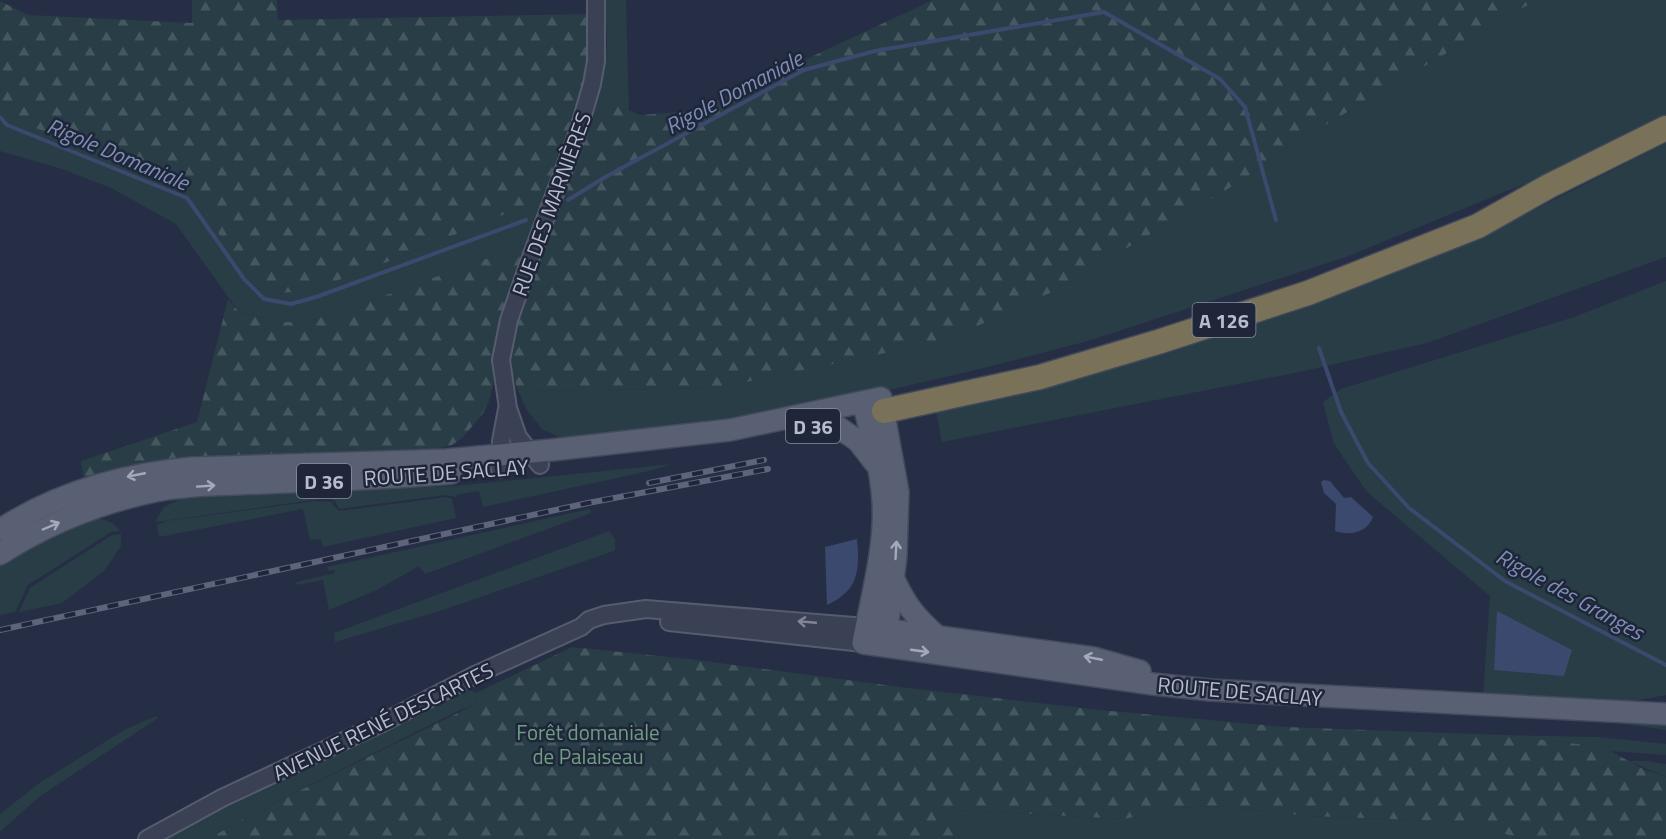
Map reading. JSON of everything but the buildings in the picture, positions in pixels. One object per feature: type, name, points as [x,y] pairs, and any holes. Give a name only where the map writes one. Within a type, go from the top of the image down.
[{"type":"highway","name":"A 126","points":[[874,407],[1155,330],[1300,280],[1548,186],[1666,128]]},
{"type":"main road","name":"ROUTE DE SACLAY","points":[[535,458],[624,457],[832,423],[874,407]]},
{"type":"main road","name":"ROUTE DE SACLAY","points":[[0,554],[31,534],[91,508],[148,492],[205,485],[402,477],[874,407]]},
{"type":"main road","name":"D 36","points":[[864,635],[874,591],[883,520],[874,407]]},
{"type":"main road","points":[[874,407],[898,492],[893,577],[886,637],[938,637],[1094,658],[1210,690]]},
{"type":"main road","points":[[832,423],[858,441],[878,466]]},
{"type":"main road","name":"ROUTE DE SACLAY","points":[[0,530],[22,516],[65,496],[117,479],[158,471],[446,460],[500,462]]},
{"type":"main road","points":[[893,577],[910,611],[938,637]]},
{"type":"main road","name":"ROUTE DE SACLAY","points":[[864,635],[1153,684],[1210,690],[1666,714]]},
{"type":"main road","name":"ROUTE DE SACLAY","points":[[1597,712],[1666,703]]},
{"type":"street","name":"RUE DES MARNIÈRES","points":[[535,458],[518,437],[508,408],[501,360],[505,336],[531,257],[578,132],[592,84],[596,61],[596,0]]},
{"type":"street","name":"RUE DES MARNIÈRES","points":[[500,462],[508,408]]},
{"type":"street","name":"AVENUE RENÉ DESCARTES","points":[[147,839],[195,811],[380,724],[477,674],[582,627],[589,620],[604,615],[622,612],[648,620],[864,635]]},
{"type":"green space","points":[[192,0],[277,0],[278,20],[592,14],[588,77],[549,196],[398,258],[309,291],[280,293],[258,288],[242,272],[193,191],[11,118],[0,107],[0,1],[28,15],[192,23]]},
{"type":"green space","points":[[605,0],[626,0],[629,112],[608,102],[593,117],[604,72],[607,44]]},
{"type":"green space","points":[[933,0],[1536,0],[1280,152],[1243,180],[1050,293],[947,340],[718,388],[518,391],[511,369],[512,339],[593,117],[608,102],[640,115],[695,111]]},
{"type":"green space","points":[[1536,0],[1666,0],[1666,116],[1524,184],[1346,257],[1088,341],[980,369],[863,396],[678,427],[563,439],[542,429],[527,410],[518,391],[718,388],[1050,293],[1243,180],[1280,152]]},
{"type":"green space","points":[[0,107],[11,118],[74,137],[193,191],[227,245],[258,288],[280,293],[309,291],[398,258],[549,196],[530,243],[480,261],[445,277],[306,322],[276,322],[239,312],[176,224],[111,188],[62,169],[0,151]]},
{"type":"green space","points":[[1666,143],[1666,257],[1427,343],[1304,371],[942,442],[936,412],[1058,382],[1282,310],[1538,208]]},
{"type":"green space","points":[[530,243],[495,362],[489,401],[482,415],[462,438],[452,445],[423,452],[84,480],[81,461],[197,422],[228,299],[239,312],[276,322],[306,322]]},
{"type":"green space","points":[[1666,281],[1666,695],[1628,702],[1483,696],[1490,596],[1367,492],[1334,444],[1323,402],[1341,389],[1574,317]]},
{"type":"green space","points":[[672,464],[483,507],[479,491],[456,495],[456,497],[446,495],[339,509],[335,501],[328,498],[156,522],[164,507],[187,496],[455,486]]},
{"type":"green space","points":[[446,497],[452,499],[456,518],[323,547],[321,539],[310,540],[303,509],[159,537],[157,525],[166,521],[315,501],[331,502],[339,511]]},
{"type":"green space","points":[[590,509],[591,513],[425,574],[419,566],[377,590],[329,610],[323,580],[297,585],[296,582],[335,573],[334,570],[328,571],[327,567]]},
{"type":"green space","points":[[86,518],[109,521],[120,531],[111,532],[28,585],[15,612],[0,615],[0,563]]},
{"type":"green space","points":[[609,531],[615,539],[615,550],[611,552],[443,610],[335,642],[334,633]]},
{"type":"green space","points":[[121,534],[121,546],[104,571],[62,603],[19,612],[30,588],[112,535]]},
{"type":"green space","name":"Forêt domaniale de Palaiseau","points":[[572,647],[689,659],[908,688],[1100,710],[1286,727],[1504,735],[1603,747],[1643,769],[1666,777],[1666,839],[1521,839],[1469,822],[1308,816],[1221,806],[1173,808],[1124,819],[958,810],[953,839],[208,839],[258,811],[478,703],[476,693]]},
{"type":"green space","points":[[463,686],[476,693],[478,703],[258,811],[208,839],[162,839],[211,810]]},
{"type":"green space","points":[[156,716],[158,718],[39,797],[0,832],[0,814],[38,784],[124,730]]},
{"type":"green space","points":[[1666,720],[1666,730],[1610,722]]},
{"type":"green space","points":[[1498,735],[1599,737],[1666,744],[1666,755],[1610,751],[1603,747]]},
{"type":"green space","points":[[1628,761],[1666,764],[1666,777]]},
{"type":"green space","points":[[1221,806],[1308,816],[1469,822],[1521,839],[953,839],[957,810],[1124,819],[1173,808]]},
{"type":"water","points":[[1330,481],[1344,498],[1351,497],[1373,517],[1367,527],[1352,533],[1335,531],[1336,504],[1324,493],[1321,482]]},
{"type":"water","points":[[857,539],[858,561],[855,579],[845,593],[827,605],[825,547]]},
{"type":"water","points":[[1497,611],[1572,650],[1564,676],[1494,670]]},
{"type":"waterway","name":"Rigole Domaniale","points":[[568,200],[607,176],[804,70],[875,51],[1104,12],[1220,79],[1245,107],[1276,220]]},
{"type":"waterway","name":"Rigole Domaniale","points":[[0,117],[7,125],[187,198],[244,279],[264,299],[291,304],[316,297],[526,220]]},
{"type":"waterway","name":"Rigole des Granges","points":[[1319,348],[1341,412],[1368,463],[1409,508],[1505,581],[1666,665]]},
{"type":"railway","points":[[649,483],[764,460]]},
{"type":"railway","points":[[0,630],[588,503],[768,469]]}]
